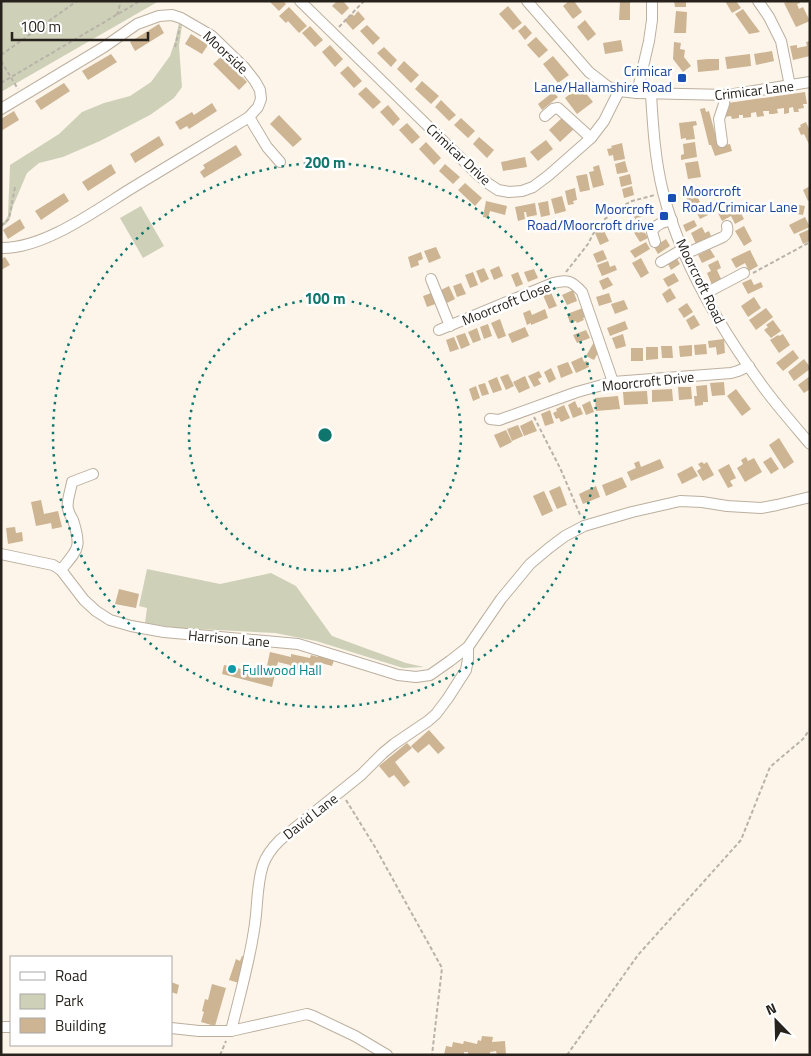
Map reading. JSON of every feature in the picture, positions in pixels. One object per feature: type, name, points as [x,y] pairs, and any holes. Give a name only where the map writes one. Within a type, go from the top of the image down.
[{"type":"street","name":"Crimicar Drive","points":[[300,1],[477,174],[498,190],[509,192],[522,191],[533,187],[550,175],[591,138],[604,120],[619,91]]},
{"type":"street","name":"Crimicar Lane","points":[[527,1],[589,72],[607,86],[619,91],[637,94],[725,95],[810,82]]},
{"type":"street","points":[[637,94],[649,41],[652,1]]},
{"type":"street","points":[[758,1],[778,33],[790,86]]},
{"type":"street","name":"Moorside","points":[[1,109],[104,47],[137,24],[159,16],[172,16],[182,19],[212,36],[244,67],[255,81],[260,90],[261,99],[258,107],[249,117],[75,223],[46,238],[24,246],[1,248]]},
{"type":"street","name":"Moorcroft Road","points":[[651,94],[653,131],[664,192],[684,251],[704,294],[725,330],[764,389],[810,444]]},
{"type":"street","points":[[722,142],[719,119],[725,95]]},
{"type":"street","points":[[545,116],[553,109],[558,108],[591,138]]},
{"type":"street","points":[[249,117],[280,162]]},
{"type":"street","points":[[655,242],[652,232],[653,228],[672,220]]},
{"type":"street","points":[[661,262],[684,251],[723,237],[727,234],[727,226]]},
{"type":"street","points":[[704,294],[747,274]]},
{"type":"street","name":"Moorcroft Close","points":[[431,279],[450,326]]},
{"type":"street","points":[[561,281],[569,281],[582,292],[613,382]]},
{"type":"street","name":"Moorcroft Close","points":[[439,330],[561,281]]},
{"type":"street","name":"Moorcroft Drive","points":[[490,419],[499,420],[577,392],[613,382],[731,373],[749,366]]},
{"type":"street","points":[[1,554],[53,566],[61,570],[78,546],[78,537],[67,508],[72,482],[93,474]]},
{"type":"street","points":[[468,647],[501,599],[530,564],[565,536],[584,526],[680,501],[761,508],[777,506],[810,497]]},
{"type":"street","name":"Harrison Lane","points":[[61,570],[84,600],[96,610],[110,620],[131,626],[164,632],[298,644],[398,675],[416,677],[430,674],[468,647]]},
{"type":"street","name":"David Lane","points":[[231,1032],[247,968],[254,930],[260,877],[263,864],[271,851],[280,840],[361,776],[383,753],[436,714],[466,670],[468,647]]},
{"type":"street","points":[[172,1028],[231,1032],[307,1014],[355,1036],[387,1055]]},
{"type":"path","points":[[1,55],[77,1]]},
{"type":"path","points":[[116,15],[121,1]]},
{"type":"path","points":[[1,83],[140,1]]},
{"type":"path","points":[[334,33],[364,1]]},
{"type":"path","points":[[175,47],[182,19]]},
{"type":"path","points":[[1,61],[22,97]]},
{"type":"path","points":[[1,226],[9,220],[15,187]]},
{"type":"path","points":[[561,281],[605,219],[632,201],[664,192]]},
{"type":"path","points":[[747,274],[810,242]]},
{"type":"path","points":[[530,408],[539,430],[561,470],[584,526]]},
{"type":"path","points":[[567,1055],[638,954],[741,840],[770,767],[803,738],[810,728]]},
{"type":"path","points":[[341,792],[375,846],[442,968],[432,1055]]},
{"type":"path","points":[[220,1055],[231,1032]]},
{"type":"green space","points":[[1,1],[159,1],[1,92]]},
{"type":"green space","points":[[179,23],[182,25],[179,46],[182,87],[174,98],[150,115],[100,141],[63,157],[39,163],[27,173],[10,218],[1,227],[1,224],[8,216],[10,165],[59,134],[82,112],[104,103],[130,96],[151,82],[170,56]]},
{"type":"green space","points":[[141,206],[164,246],[143,258],[120,218]]},
{"type":"green space","points":[[147,569],[220,584],[271,573],[296,586],[332,636],[406,663],[424,667],[403,668],[316,641],[275,633],[177,628],[145,623],[147,608],[139,606]]},
{"type":"building","points":[[269,1],[283,1],[286,4],[279,11]]},
{"type":"building","points":[[337,1],[343,1],[349,8],[342,15],[332,6]]},
{"type":"building","points":[[569,1],[574,1],[582,12],[573,19],[563,6]]},
{"type":"building","points":[[620,1],[630,1],[630,20],[619,20]]},
{"type":"building","points":[[674,1],[686,1],[686,7],[675,7]]},
{"type":"building","points":[[725,1],[736,1],[741,8],[732,13]]},
{"type":"building","points":[[800,1],[797,4],[799,9],[803,7],[810,21],[796,27],[784,3]]},
{"type":"building","points":[[508,6],[522,23],[513,30],[499,14]]},
{"type":"building","points":[[289,7],[307,26],[299,33],[288,21],[286,23],[279,16]]},
{"type":"building","points":[[743,9],[760,32],[749,34],[735,14]]},
{"type":"building","points":[[358,11],[365,19],[353,30],[344,20],[352,14],[354,16]]},
{"type":"building","points":[[676,11],[687,12],[686,33],[674,33]]},
{"type":"building","points":[[585,20],[596,34],[588,41],[577,27]]},
{"type":"building","points":[[159,24],[164,33],[135,51],[130,42]]},
{"type":"building","points":[[367,25],[380,38],[373,45],[360,31]]},
{"type":"building","points":[[525,25],[532,33],[525,40],[518,31]]},
{"type":"building","points":[[310,26],[323,40],[315,47],[302,33]]},
{"type":"building","points":[[191,34],[208,45],[202,54],[185,44]]},
{"type":"building","points":[[536,37],[548,50],[539,58],[527,45]]},
{"type":"building","points":[[621,40],[623,51],[605,54],[603,43]]},
{"type":"building","points":[[810,41],[810,56],[793,60],[790,46],[797,45],[797,48],[807,46],[806,42]]},
{"type":"building","points":[[674,42],[681,43],[680,49],[685,50],[684,57],[691,66],[683,72],[673,59]]},
{"type":"building","points":[[330,45],[343,59],[335,67],[322,52]]},
{"type":"building","points":[[384,47],[397,60],[391,67],[377,53]]},
{"type":"building","points":[[772,51],[774,61],[756,65],[754,54]]},
{"type":"building","points":[[111,54],[117,62],[88,80],[82,71]]},
{"type":"building","points":[[750,54],[751,66],[727,69],[725,57]]},
{"type":"building","points":[[222,56],[247,82],[239,90],[213,64]]},
{"type":"building","points":[[553,56],[569,75],[558,83],[543,64]]},
{"type":"building","points":[[719,59],[719,70],[698,72],[697,60]]},
{"type":"building","points":[[404,61],[419,75],[411,83],[397,69]]},
{"type":"building","points":[[348,66],[362,81],[354,88],[340,73]]},
{"type":"building","points":[[422,81],[439,96],[431,104],[415,89]]},
{"type":"building","points":[[64,83],[70,91],[41,110],[35,101]]},
{"type":"building","points":[[580,86],[593,102],[577,114],[565,98]]},
{"type":"building","points":[[366,87],[381,102],[373,109],[358,94]]},
{"type":"building","points":[[553,92],[558,97],[542,110],[538,104]]},
{"type":"building","points":[[805,92],[807,104],[803,104],[804,108],[798,109],[799,112],[794,112],[793,107],[789,108],[789,113],[784,114],[784,108],[777,109],[778,113],[773,114],[769,114],[769,111],[763,111],[764,116],[757,117],[756,112],[751,113],[751,117],[743,118],[743,115],[739,115],[739,118],[732,119],[731,116],[724,117],[723,109],[729,109],[728,103]]},
{"type":"building","points":[[441,100],[456,115],[449,121],[435,107]]},
{"type":"building","points":[[212,103],[217,111],[189,129],[187,126],[180,130],[175,122],[192,112],[194,115]]},
{"type":"building","points":[[388,105],[400,119],[393,126],[380,112]]},
{"type":"building","points":[[705,108],[706,112],[709,111],[721,146],[730,144],[732,151],[715,156],[711,145],[709,145],[700,109]]},
{"type":"building","points":[[14,111],[19,120],[1,131],[1,119]]},
{"type":"building","points":[[279,115],[302,139],[293,147],[270,124]]},
{"type":"building","points":[[564,116],[575,128],[560,142],[549,130]]},
{"type":"building","points":[[461,118],[475,131],[468,138],[454,125]]},
{"type":"building","points":[[696,121],[697,125],[693,126],[695,139],[681,139],[679,123]]},
{"type":"building","points":[[806,122],[810,131],[810,146],[804,134],[801,135],[798,128]]},
{"type":"building","points":[[407,123],[420,137],[412,144],[399,130]]},
{"type":"building","points":[[159,136],[164,145],[135,163],[130,154]]},
{"type":"building","points":[[479,137],[494,150],[487,158],[473,144]]},
{"type":"building","points":[[546,140],[553,149],[538,161],[530,152]]},
{"type":"building","points":[[426,142],[441,158],[434,165],[419,149]]},
{"type":"building","points":[[695,142],[697,157],[681,160],[681,155],[684,154],[683,144]]},
{"type":"building","points":[[622,143],[625,159],[614,161],[613,155],[609,156],[607,149]]},
{"type":"building","points":[[236,145],[242,155],[204,178],[200,172],[205,168],[203,165]]},
{"type":"building","points":[[525,157],[527,167],[503,171],[501,162]]},
{"type":"building","points":[[625,161],[628,172],[617,174],[615,164]]},
{"type":"building","points":[[698,161],[701,177],[688,179],[685,163]]},
{"type":"building","points":[[111,164],[116,173],[88,191],[82,182]]},
{"type":"building","points":[[445,164],[460,177],[453,184],[439,171]]},
{"type":"building","points":[[599,165],[604,185],[593,188],[589,172],[594,171],[593,167]]},
{"type":"building","points":[[587,174],[590,190],[580,192],[576,176]]},
{"type":"building","points":[[630,174],[632,184],[621,187],[619,177]]},
{"type":"building","points":[[465,183],[482,198],[475,206],[458,190]]},
{"type":"building","points":[[632,186],[634,195],[624,198],[622,189]]},
{"type":"building","points":[[810,186],[810,200],[808,201],[803,190]]},
{"type":"building","points":[[575,188],[577,200],[573,201],[574,204],[568,205],[565,191]]},
{"type":"building","points":[[693,188],[700,202],[690,207],[684,192]]},
{"type":"building","points":[[64,193],[69,201],[41,220],[35,211]]},
{"type":"building","points":[[562,196],[566,211],[555,214],[551,199]]},
{"type":"building","points":[[486,201],[507,206],[505,215],[490,211],[488,218],[483,217]]},
{"type":"building","points":[[548,201],[550,215],[541,217],[538,203]]},
{"type":"building","points":[[535,203],[537,215],[527,217],[526,212],[524,212],[525,219],[518,221],[515,207]]},
{"type":"building","points":[[703,203],[708,215],[700,219],[694,207]]},
{"type":"building","points":[[788,203],[805,206],[803,215],[786,212]]},
{"type":"building","points":[[736,204],[744,219],[735,224],[731,216],[722,221],[718,213]]},
{"type":"building","points":[[643,207],[647,213],[636,220],[632,214]]},
{"type":"building","points":[[805,217],[810,227],[794,234],[789,225]]},
{"type":"building","points":[[20,219],[25,228],[8,239],[3,230]]},
{"type":"building","points":[[694,220],[697,226],[686,232],[683,225]]},
{"type":"building","points":[[641,226],[648,238],[640,242],[633,231]]},
{"type":"building","points":[[744,226],[752,241],[744,246],[735,231]]},
{"type":"building","points":[[702,227],[705,233],[709,231],[711,236],[696,244],[691,233]]},
{"type":"building","points":[[603,229],[609,241],[600,245],[595,233]]},
{"type":"building","points":[[810,229],[810,241],[803,244],[799,234]]},
{"type":"building","points":[[666,239],[670,246],[658,254],[654,247]]},
{"type":"building","points":[[646,242],[650,249],[635,258],[630,251]]},
{"type":"building","points":[[436,247],[441,258],[429,263],[424,251]]},
{"type":"building","points":[[710,249],[715,257],[702,263],[698,255]]},
{"type":"building","points":[[603,250],[607,259],[597,263],[593,254]]},
{"type":"building","points":[[750,250],[758,266],[749,271],[745,263],[736,268],[731,259]]},
{"type":"building","points":[[421,252],[423,259],[418,261],[419,265],[411,268],[408,257]]},
{"type":"building","points":[[675,255],[680,264],[671,270],[666,260]]},
{"type":"building","points":[[5,257],[10,265],[1,270],[1,259]]},
{"type":"building","points":[[641,258],[649,273],[641,278],[632,263]]},
{"type":"building","points":[[718,260],[721,268],[717,270],[722,281],[712,285],[707,273],[711,271],[708,265]]},
{"type":"building","points":[[608,261],[610,267],[615,265],[617,270],[602,276],[597,265]]},
{"type":"building","points":[[499,266],[503,276],[494,280],[490,270]]},
{"type":"building","points":[[484,268],[489,279],[481,283],[476,271]]},
{"type":"building","points":[[534,269],[538,278],[528,282],[524,272]]},
{"type":"building","points":[[473,272],[478,285],[470,288],[465,275]]},
{"type":"building","points":[[518,272],[523,284],[516,287],[511,275]]},
{"type":"building","points":[[674,273],[679,281],[668,287],[663,279]]},
{"type":"building","points":[[608,277],[613,285],[603,290],[599,281]]},
{"type":"building","points":[[751,279],[754,285],[761,282],[763,287],[748,294],[742,283]]},
{"type":"building","points":[[461,283],[466,294],[457,297],[453,286]]},
{"type":"building","points":[[449,286],[455,299],[447,303],[441,290]]},
{"type":"building","points":[[670,288],[676,298],[667,303],[662,294]]},
{"type":"building","points":[[550,290],[557,306],[549,309],[542,293]]},
{"type":"building","points":[[573,290],[577,301],[567,305],[562,295]]},
{"type":"building","points":[[434,292],[438,303],[427,307],[423,296]]},
{"type":"building","points":[[609,293],[612,302],[599,306],[596,297]]},
{"type":"building","points":[[754,297],[761,308],[748,317],[741,306]]},
{"type":"building","points":[[624,300],[628,309],[615,314],[611,304]]},
{"type":"building","points":[[687,303],[693,312],[684,318],[678,309]]},
{"type":"building","points":[[583,308],[586,317],[583,318],[584,320],[570,323],[567,314]]},
{"type":"building","points":[[766,308],[773,317],[756,330],[749,320]]},
{"type":"building","points":[[545,309],[548,318],[527,325],[523,313],[530,310],[532,315]]},
{"type":"building","points":[[694,315],[700,325],[691,330],[686,320]]},
{"type":"building","points":[[500,319],[506,336],[498,339],[491,323]]},
{"type":"building","points":[[773,320],[781,331],[771,338],[764,330],[768,327],[766,325]]},
{"type":"building","points":[[625,321],[628,329],[610,336],[607,328]]},
{"type":"building","points":[[488,324],[492,336],[484,339],[480,327]]},
{"type":"building","points":[[525,327],[529,336],[512,343],[508,334]]},
{"type":"building","points":[[477,328],[481,340],[473,343],[468,332]]},
{"type":"building","points":[[586,330],[590,338],[577,343],[573,335]]},
{"type":"building","points":[[465,333],[470,345],[461,349],[456,336]]},
{"type":"building","points":[[623,334],[626,346],[616,349],[612,338]]},
{"type":"building","points":[[783,334],[790,345],[779,353],[770,340]]},
{"type":"building","points":[[454,337],[459,349],[450,352],[446,340]]},
{"type":"building","points":[[724,339],[725,353],[717,355],[716,347],[709,348],[708,341]]},
{"type":"building","points":[[594,342],[597,344],[599,351],[594,360],[586,356]]},
{"type":"building","points":[[706,344],[707,354],[695,355],[694,345]]},
{"type":"building","points":[[692,345],[692,356],[680,357],[679,346]]},
{"type":"building","points":[[661,346],[672,346],[673,358],[662,358]]},
{"type":"building","points":[[646,347],[658,347],[658,359],[646,360]]},
{"type":"building","points":[[631,348],[643,348],[643,361],[631,361]]},
{"type":"building","points":[[793,350],[799,358],[783,371],[776,363]]},
{"type":"building","points":[[582,357],[584,362],[587,361],[589,367],[576,373],[571,362]]},
{"type":"building","points":[[804,359],[810,369],[794,381],[788,372]]},
{"type":"building","points":[[568,362],[573,373],[561,378],[557,366]]},
{"type":"building","points":[[551,368],[556,379],[549,383],[544,372]]},
{"type":"building","points":[[539,371],[542,377],[538,379],[541,384],[534,387],[528,376]]},
{"type":"building","points":[[508,374],[514,386],[506,390],[500,377]]},
{"type":"building","points":[[525,376],[530,388],[519,393],[513,382]]},
{"type":"building","points":[[810,376],[810,389],[804,393],[798,385]]},
{"type":"building","points":[[497,377],[502,390],[493,393],[488,381]]},
{"type":"building","points":[[724,382],[725,395],[712,396],[710,383]]},
{"type":"building","points":[[485,383],[489,394],[482,396],[478,385]]},
{"type":"building","points":[[707,385],[708,402],[695,406],[696,386]]},
{"type":"building","points":[[476,386],[480,398],[473,401],[469,389]]},
{"type":"building","points":[[678,387],[691,387],[692,399],[679,400]]},
{"type":"building","points":[[672,389],[673,401],[652,402],[652,390]]},
{"type":"building","points":[[736,389],[751,409],[742,416],[727,396]]},
{"type":"building","points":[[647,391],[648,404],[624,405],[623,392]]},
{"type":"building","points":[[618,396],[620,409],[596,411],[595,398]]},
{"type":"building","points":[[575,401],[583,414],[573,418],[568,405]]},
{"type":"building","points":[[590,401],[594,412],[586,415],[582,405]]},
{"type":"building","points":[[564,405],[570,418],[561,422],[559,418],[556,419],[553,413]]},
{"type":"building","points":[[550,410],[554,423],[545,426],[541,414]]},
{"type":"building","points":[[532,420],[537,431],[524,436],[520,426]]},
{"type":"building","points":[[518,425],[523,436],[512,441],[507,429]]},
{"type":"building","points":[[506,430],[512,442],[500,448],[494,435]]},
{"type":"building","points":[[779,438],[794,462],[784,469],[769,445]]},
{"type":"building","points":[[746,457],[748,461],[754,458],[762,472],[745,482],[737,468],[743,464],[741,460]]},
{"type":"building","points":[[771,457],[779,469],[771,474],[763,462]]},
{"type":"building","points":[[660,459],[664,468],[631,481],[627,472],[636,468],[634,463],[639,461],[641,467]]},
{"type":"building","points":[[702,462],[704,464],[707,462],[714,475],[703,481],[697,471],[701,468],[698,464]]},
{"type":"building","points":[[729,464],[736,478],[730,481],[733,486],[728,488],[718,470]]},
{"type":"building","points":[[692,466],[698,476],[682,484],[677,474]]},
{"type":"building","points":[[622,477],[627,487],[606,496],[602,485]]},
{"type":"building","points":[[560,486],[567,505],[557,509],[549,491]]},
{"type":"building","points":[[596,486],[600,497],[583,504],[579,494]]},
{"type":"building","points":[[544,491],[553,511],[542,516],[533,496]]},
{"type":"building","points":[[41,500],[44,514],[58,511],[62,527],[52,529],[51,523],[36,526],[31,502]]},
{"type":"building","points":[[15,527],[16,533],[22,532],[23,541],[8,544],[6,528]]},
{"type":"building","points":[[119,589],[139,594],[136,608],[115,604]]},
{"type":"building","name":"Fullwood Hall","points":[[270,652],[291,657],[291,654],[310,658],[311,655],[318,657],[318,653],[335,657],[332,666],[321,663],[320,667],[317,666],[315,673],[298,668],[297,671],[289,669],[290,665],[278,662],[272,687],[222,674],[224,665],[258,673],[260,668],[266,670]]},
{"type":"building","points":[[429,730],[445,748],[438,754],[429,744],[418,753],[411,746]]},
{"type":"building","points":[[407,743],[412,748],[395,762],[410,782],[404,787],[394,775],[389,778],[379,766]]},
{"type":"building","points":[[242,956],[247,958],[239,983],[229,980],[236,959],[240,961]]},
{"type":"building","points":[[172,982],[179,985],[177,994],[172,992]]},
{"type":"building","points":[[212,984],[226,988],[215,1026],[201,1022],[205,999],[208,1000]]},
{"type":"building","points":[[482,1036],[493,1037],[492,1042],[505,1041],[506,1055],[497,1055],[496,1051],[490,1052],[490,1055],[468,1055],[468,1052],[464,1052],[464,1055],[444,1055],[446,1046],[452,1047],[453,1042],[463,1044],[464,1041],[477,1044],[478,1040],[481,1041]]},
{"type":"place","name":"Crimicar Lane/Hallamshire Road","points":[[682,78]]},
{"type":"place","name":"Moorcroft Road/Crimicar Lane","points":[[672,198]]},
{"type":"place","name":"Moorcroft Road/Moorcroft drive","points":[[664,216]]},
{"type":"place","name":"Fullwood Hall","points":[[232,669]]}]
